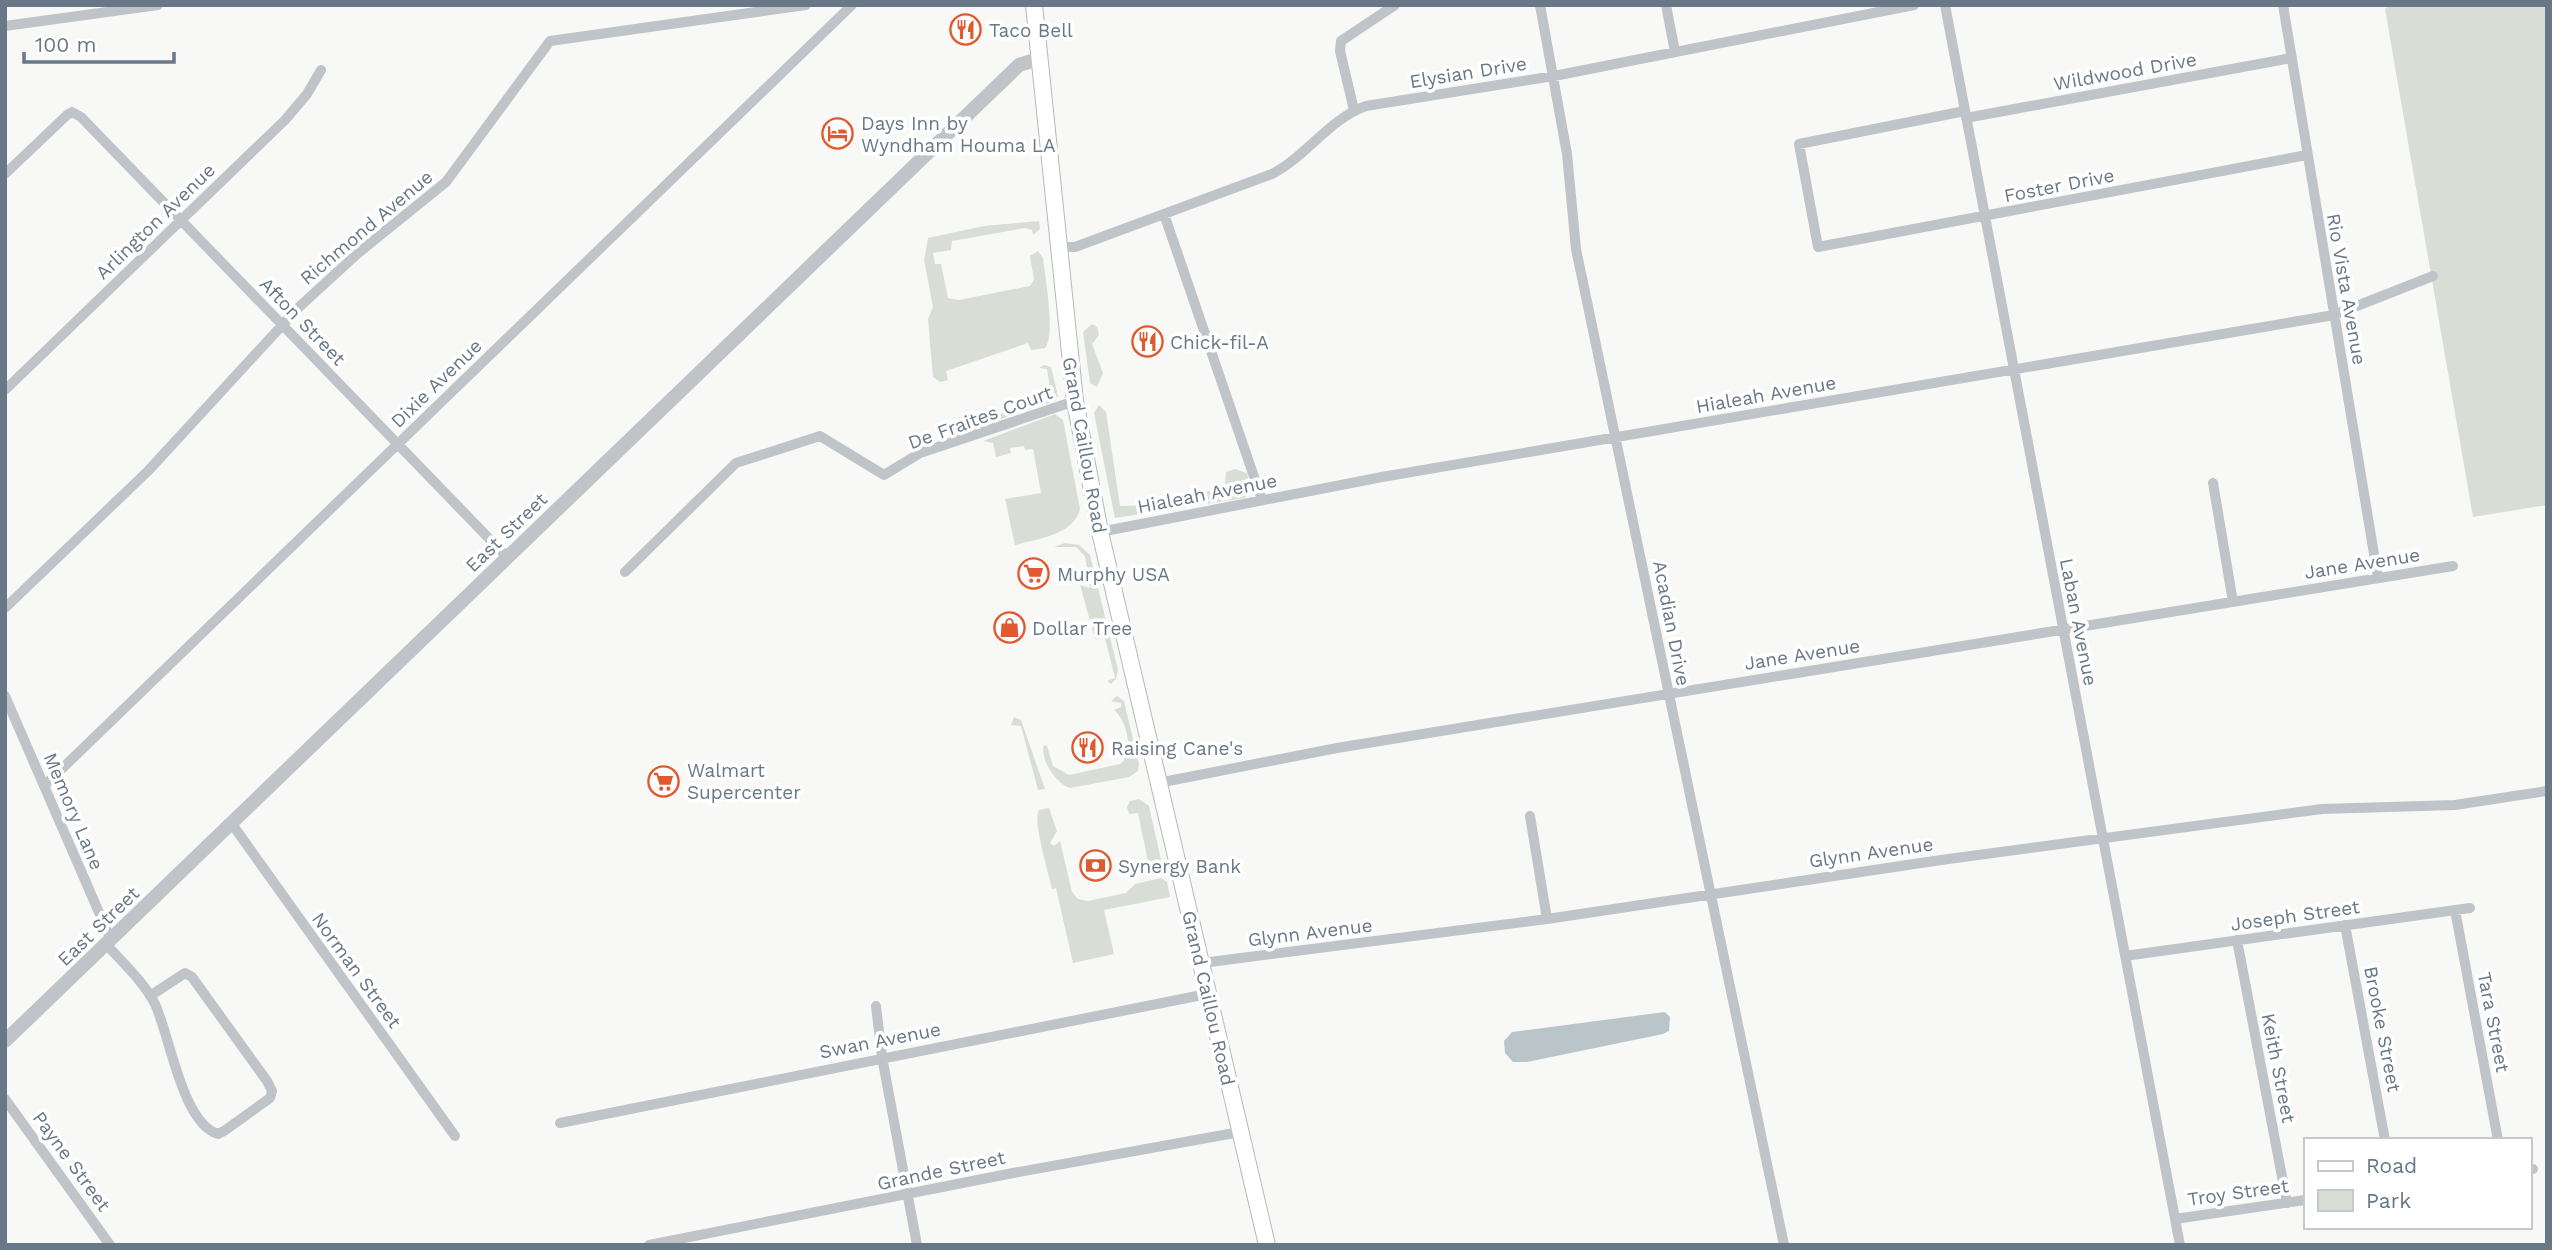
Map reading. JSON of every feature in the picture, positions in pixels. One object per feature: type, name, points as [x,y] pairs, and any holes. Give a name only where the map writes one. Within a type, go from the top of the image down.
[{"type":"main road","name":"Grand Caillou Road","points":[[1034,5],[1075,401],[1100,531],[1202,963],[1265,1245]]},
{"type":"street","points":[[5,26],[158,5]]},
{"type":"street","name":"Richmond Avenue","points":[[5,608],[148,471],[282,325],[357,254],[446,182],[550,41],[806,5]]},
{"type":"street","name":"Dixie Avenue","points":[[44,786],[852,5]]},
{"type":"street","points":[[1354,110],[1340,41],[1395,5]]},
{"type":"street","name":"Acadian Drive","points":[[1540,5],[1567,154],[1576,248],[1784,1245]]},
{"type":"street","points":[[1666,5],[1675,52]]},
{"type":"street","name":"Elysian Drive","points":[[1057,247],[1075,247],[1282,169],[1354,110],[1374,104],[1554,76],[1914,5]]},
{"type":"street","name":"Laban Avenue","points":[[1945,5],[2180,1245]]},
{"type":"street","name":"Rio Vista Avenue","points":[[2283,5],[2378,578]]},
{"type":"street","name":"Wildwood Drive","points":[[1818,247],[1799,144],[2291,58]]},
{"type":"street","name":"East Street","points":[[5,1041],[1018,65],[1038,59]]},
{"type":"street","name":"Arlington Avenue","points":[[5,390],[285,120],[307,94],[321,70]]},
{"type":"street","name":"Afton Street","points":[[5,174],[72,112],[81,117],[507,557]]},
{"type":"street","name":"Foster Drive","points":[[1818,247],[2307,155]]},
{"type":"street","points":[[1164,214],[1262,500]]},
{"type":"street","name":"Hialeah Avenue","points":[[1100,531],[1615,437],[2334,315],[2432,276]]},
{"type":"street","name":"De Fraites Court","points":[[625,572],[736,463],[820,436],[884,475],[920,453],[1075,401]]},
{"type":"street","points":[[2213,483],[2232,602]]},
{"type":"street","name":"Jane Avenue","points":[[1158,783],[1337,748],[2453,566]]},
{"type":"street","name":"Memory Lane","points":[[5,696],[109,942],[150,996],[190,1104],[209,1130],[218,1134],[270,1098],[272,1091],[267,1081],[192,977],[185,973],[178,975],[150,996]]},
{"type":"street","name":"Glynn Avenue","points":[[1202,963],[1547,919],[1709,893],[2322,808],[2455,805],[2547,791]]},
{"type":"street","points":[[1530,816],[1547,919]]},
{"type":"street","name":"Norman Street","points":[[232,824],[455,1136]]},
{"type":"street","name":"Joseph Street","points":[[2124,956],[2470,908]]},
{"type":"street","name":"Tara Street","points":[[2455,910],[2498,1138]]},
{"type":"street","name":"Brooke Street","points":[[2345,925],[2385,1138]]},
{"type":"street","name":"Keith Street","points":[[2237,940],[2287,1203]]},
{"type":"street","name":"Swan Avenue","points":[[560,1123],[1207,994]]},
{"type":"street","points":[[876,1006],[882,1057],[917,1245]]},
{"type":"street","name":"Payne Street","points":[[5,1099],[110,1245]]},
{"type":"street","name":"Grande Street","points":[[649,1245],[1240,1132]]},
{"type":"street","name":"Troy Street","points":[[2175,1219],[2304,1200]]},
{"type":"green space","points":[[2391,5],[2547,5],[2547,505],[2473,517],[2385,9]]},
{"type":"green space","points":[[1039,221],[1040,229],[1033,235],[1032,230],[1025,228],[952,241],[951,250],[933,253],[935,264],[941,264],[948,298],[959,300],[1030,286],[1034,280],[1030,256],[1038,251],[1043,258],[1050,319],[1045,348],[1031,350],[1028,343],[946,371],[948,380],[940,382],[933,377],[928,319],[933,307],[924,260],[928,238],[984,226]]},
{"type":"green space","points":[[1092,324],[1097,327],[1099,335],[1092,344],[1103,373],[1097,387],[1090,383],[1083,332]]},
{"type":"green space","points":[[1044,365],[1051,367],[1058,396],[1055,401],[985,424],[980,422],[1051,394],[1047,369],[1039,368]]},
{"type":"green space","points":[[1099,405],[1106,412],[1120,506],[1158,505],[1202,491],[1212,491],[1225,484],[1226,472],[1235,469],[1247,473],[1251,491],[1244,498],[1115,518],[1094,413]]},
{"type":"green space","points":[[1055,414],[1063,420],[1080,509],[1076,518],[1063,530],[1015,545],[1005,499],[1041,493],[1033,449],[1025,450],[1024,446],[1010,448],[1011,453],[996,457],[993,443],[983,441]]},
{"type":"green space","points":[[1065,543],[1079,545],[1090,555],[1118,670],[1116,679],[1111,684],[1107,681],[1115,678],[1105,638],[1095,639],[1080,585],[1090,588],[1085,556],[1076,547],[1054,547]]},
{"type":"green space","points":[[1117,696],[1124,701],[1139,764],[1138,771],[1129,777],[1070,788],[1064,785],[1054,776],[1044,757],[1044,745],[1047,746],[1053,766],[1069,775],[1120,764],[1125,759],[1128,737],[1123,721],[1114,710],[1121,707],[1121,703],[1111,701]]},
{"type":"green space","points":[[1014,717],[1021,720],[1045,789],[1038,790],[1021,726],[1011,725]]},
{"type":"green space","points":[[1139,799],[1149,806],[1161,860],[1161,865],[1144,869],[1142,867],[1149,866],[1138,813],[1129,814],[1127,807],[1130,801]]},
{"type":"green space","points":[[1049,808],[1057,831],[1050,843],[1054,846],[1060,841],[1072,892],[1078,899],[1088,901],[1126,893],[1135,884],[1161,878],[1167,882],[1170,897],[1104,910],[1114,954],[1073,963],[1056,888],[1052,889],[1039,835],[1037,815],[1039,810]]},
{"type":"shaded area","points":[[1665,1012],[1670,1017],[1669,1031],[1663,1034],[1527,1062],[1513,1062],[1505,1053],[1504,1041],[1512,1032]]},
{"type":"place","name":"Taco Bell","points":[[966,30]]},
{"type":"place","name":"Days Inn by Wyndham Houma LA","points":[[838,134]]},
{"type":"place","name":"Chick-fil-A","points":[[1147,342]]},
{"type":"place","name":"Murphy USA","points":[[1034,574]]},
{"type":"place","name":"Dollar Tree","points":[[1009,628]]},
{"type":"place","name":"Raising Cane's","points":[[1088,748]]},
{"type":"place","name":"Walmart Supercenter","points":[[664,781]]},
{"type":"place","name":"Synergy Bank","points":[[1095,866]]}]
